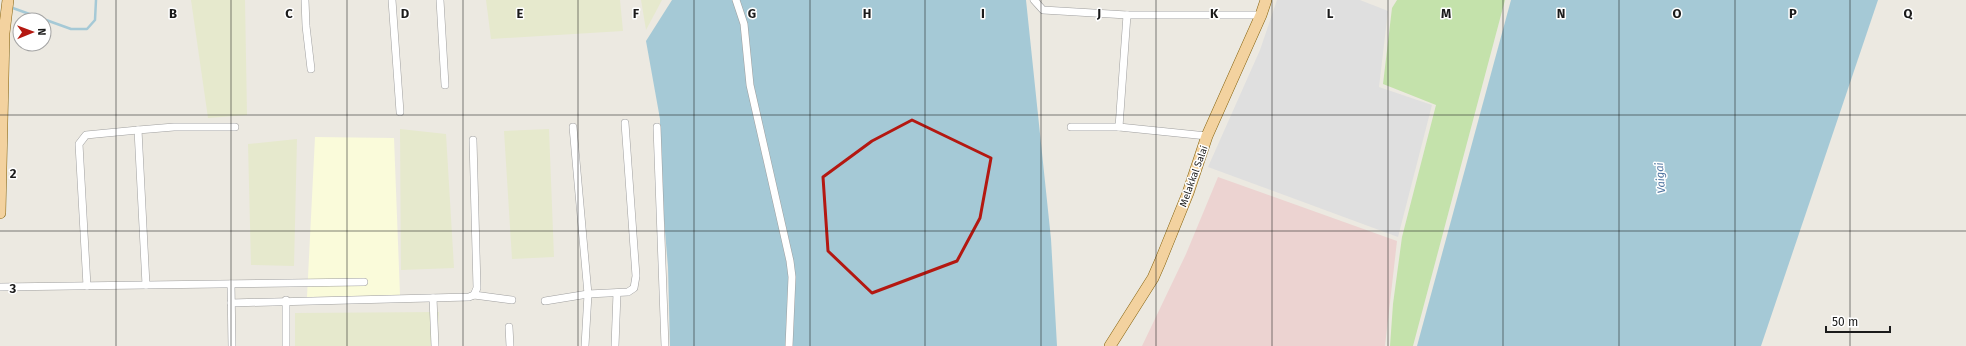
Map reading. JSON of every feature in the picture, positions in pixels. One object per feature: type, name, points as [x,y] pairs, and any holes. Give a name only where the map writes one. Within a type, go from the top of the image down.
[{"type":"main road","points":[[0,213],[3,24],[8,0]]},
{"type":"main road","name":"Melakkal Salai","points":[[1110,346],[1153,278],[1188,193],[1207,136],[1261,15],[1266,0]]},
{"type":"street","points":[[305,0],[306,26],[311,68]]},
{"type":"street","points":[[392,0],[400,112]]},
{"type":"street","points":[[440,0],[445,85]]},
{"type":"street","points":[[736,0],[744,24],[750,85],[790,261],[792,277],[789,346]]},
{"type":"street","points":[[1034,0],[1043,10],[1127,16],[1261,15]]},
{"type":"street","points":[[1119,127],[1127,16]]},
{"type":"street","points":[[545,301],[588,294],[628,292],[634,288],[636,276],[625,123]]},
{"type":"street","points":[[88,286],[79,144],[86,136],[174,127],[235,127]]},
{"type":"street","points":[[573,127],[588,294],[585,346]]},
{"type":"street","points":[[656,127],[665,346]]},
{"type":"street","points":[[1071,127],[1119,127],[1207,136]]},
{"type":"street","points":[[138,130],[146,285]]},
{"type":"street","points":[[473,140],[478,288],[474,296]]},
{"type":"street","points":[[0,288],[364,282]]},
{"type":"street","points":[[231,284],[232,346]]},
{"type":"street","points":[[615,346],[617,293]]},
{"type":"street","points":[[231,303],[286,300],[474,296],[512,300]]},
{"type":"street","points":[[433,298],[435,346]]},
{"type":"street","points":[[286,300],[286,346]]},
{"type":"street","points":[[509,327],[510,346]]},
{"type":"highlighted area","points":[[912,120],[991,158],[980,218],[957,261],[872,293],[828,251],[823,177],[872,141]]},
{"type":"shaded area","points":[[191,0],[245,0],[247,115],[208,118]]},
{"type":"shaded area","points":[[486,0],[620,0],[623,31],[491,39]]},
{"type":"shaded area","points":[[641,0],[662,0],[646,30]]},
{"type":"shaded area","points":[[1277,0],[1360,0],[1388,11],[1379,87],[1432,105],[1398,237],[1208,167],[1260,50]]},
{"type":"shaded area","points":[[400,129],[446,134],[454,268],[401,270]]},
{"type":"shaded area","points":[[549,129],[554,257],[512,259],[504,131]]},
{"type":"shaded area","points":[[315,137],[394,138],[400,295],[307,297]]},
{"type":"shaded area","points":[[297,139],[294,266],[251,265],[248,144]]},
{"type":"shaded area","points":[[1218,177],[1397,241],[1385,346],[1142,346],[1186,254]]},
{"type":"shaded area","points":[[439,312],[437,346],[295,346],[295,313]]},
{"type":"green space","points":[[1397,0],[1505,0],[1413,346],[1390,346],[1393,304],[1402,237],[1436,105],[1383,84],[1392,8]]},
{"type":"water","points":[[672,0],[1026,0],[1051,239],[1057,346],[670,346],[668,267],[660,172],[660,119],[646,41]]},
{"type":"water","name":"Vaigai","points":[[1511,0],[1878,0],[1761,346],[1417,346]]},
{"type":"waterway","points":[[10,7],[71,29],[87,29],[95,20],[96,0]]}]
